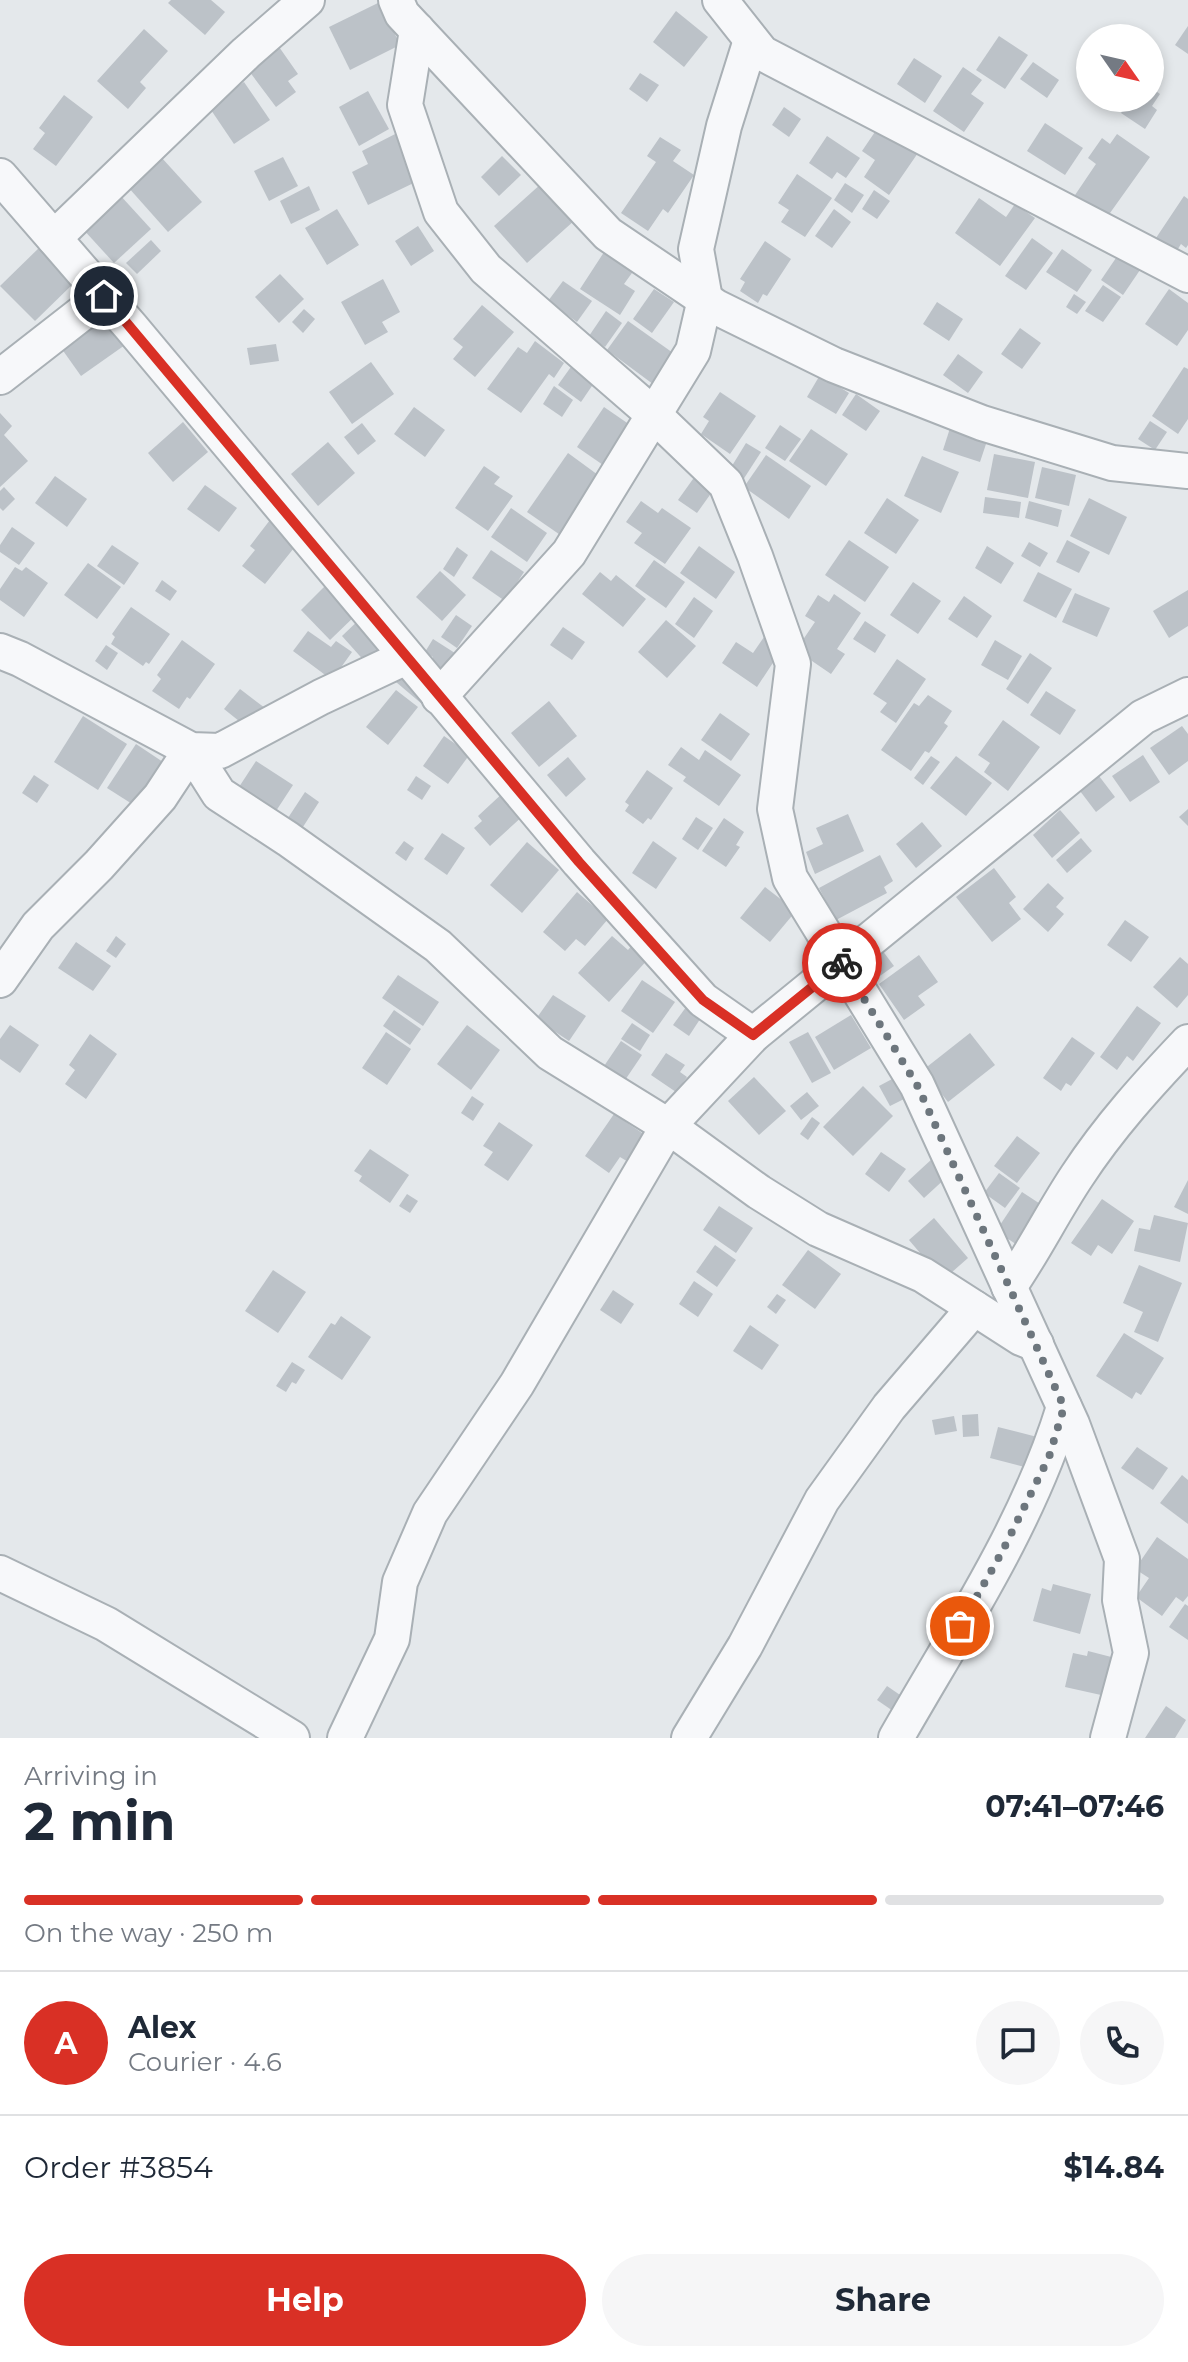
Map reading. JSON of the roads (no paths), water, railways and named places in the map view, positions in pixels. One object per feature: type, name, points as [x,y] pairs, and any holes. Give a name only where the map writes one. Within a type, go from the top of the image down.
[{"type":"street","points":[[54,238],[246,53],[307,0]]},
{"type":"street","points":[[396,0],[402,14],[608,234],[705,299],[834,365],[982,423],[1112,463],[1188,471]]},
{"type":"street","points":[[720,0],[762,53],[1188,275]]},
{"type":"street","points":[[417,30],[405,105],[441,212],[486,269],[654,415],[726,484],[793,664],[775,809],[790,878],[917,1085],[1064,1407],[1122,1559],[1120,1600],[1131,1653],[1108,1738]]},
{"type":"street","points":[[439,697],[569,553],[693,351],[705,299],[696,249],[724,126],[751,40]]},
{"type":"street","points":[[0,176],[579,862],[703,1000],[753,1035]]},
{"type":"street","points":[[0,377],[104,296]]},
{"type":"street","points":[[0,651],[191,750],[220,751],[321,697],[406,657]]},
{"type":"street","points":[[345,1738],[392,1639],[400,1582],[430,1513],[517,1384],[668,1126],[753,1035],[1143,717],[1188,695]]},
{"type":"street","points":[[0,980],[38,926],[99,865],[160,797],[191,750]]},
{"type":"street","points":[[191,750],[219,794],[438,946],[550,1053],[668,1126],[759,1192],[818,1229],[923,1275],[1021,1338],[1036,1344]]},
{"type":"street","points":[[1009,1287],[1034,1252],[1077,1176],[1136,1098],[1188,1042]]},
{"type":"street","points":[[689,1738],[745,1646],[822,1500],[889,1407],[974,1308]]},
{"type":"street","points":[[896,1738],[1002,1552],[1049,1457],[1064,1407]]},
{"type":"street","points":[[0,1573],[106,1624],[292,1738]]}]
